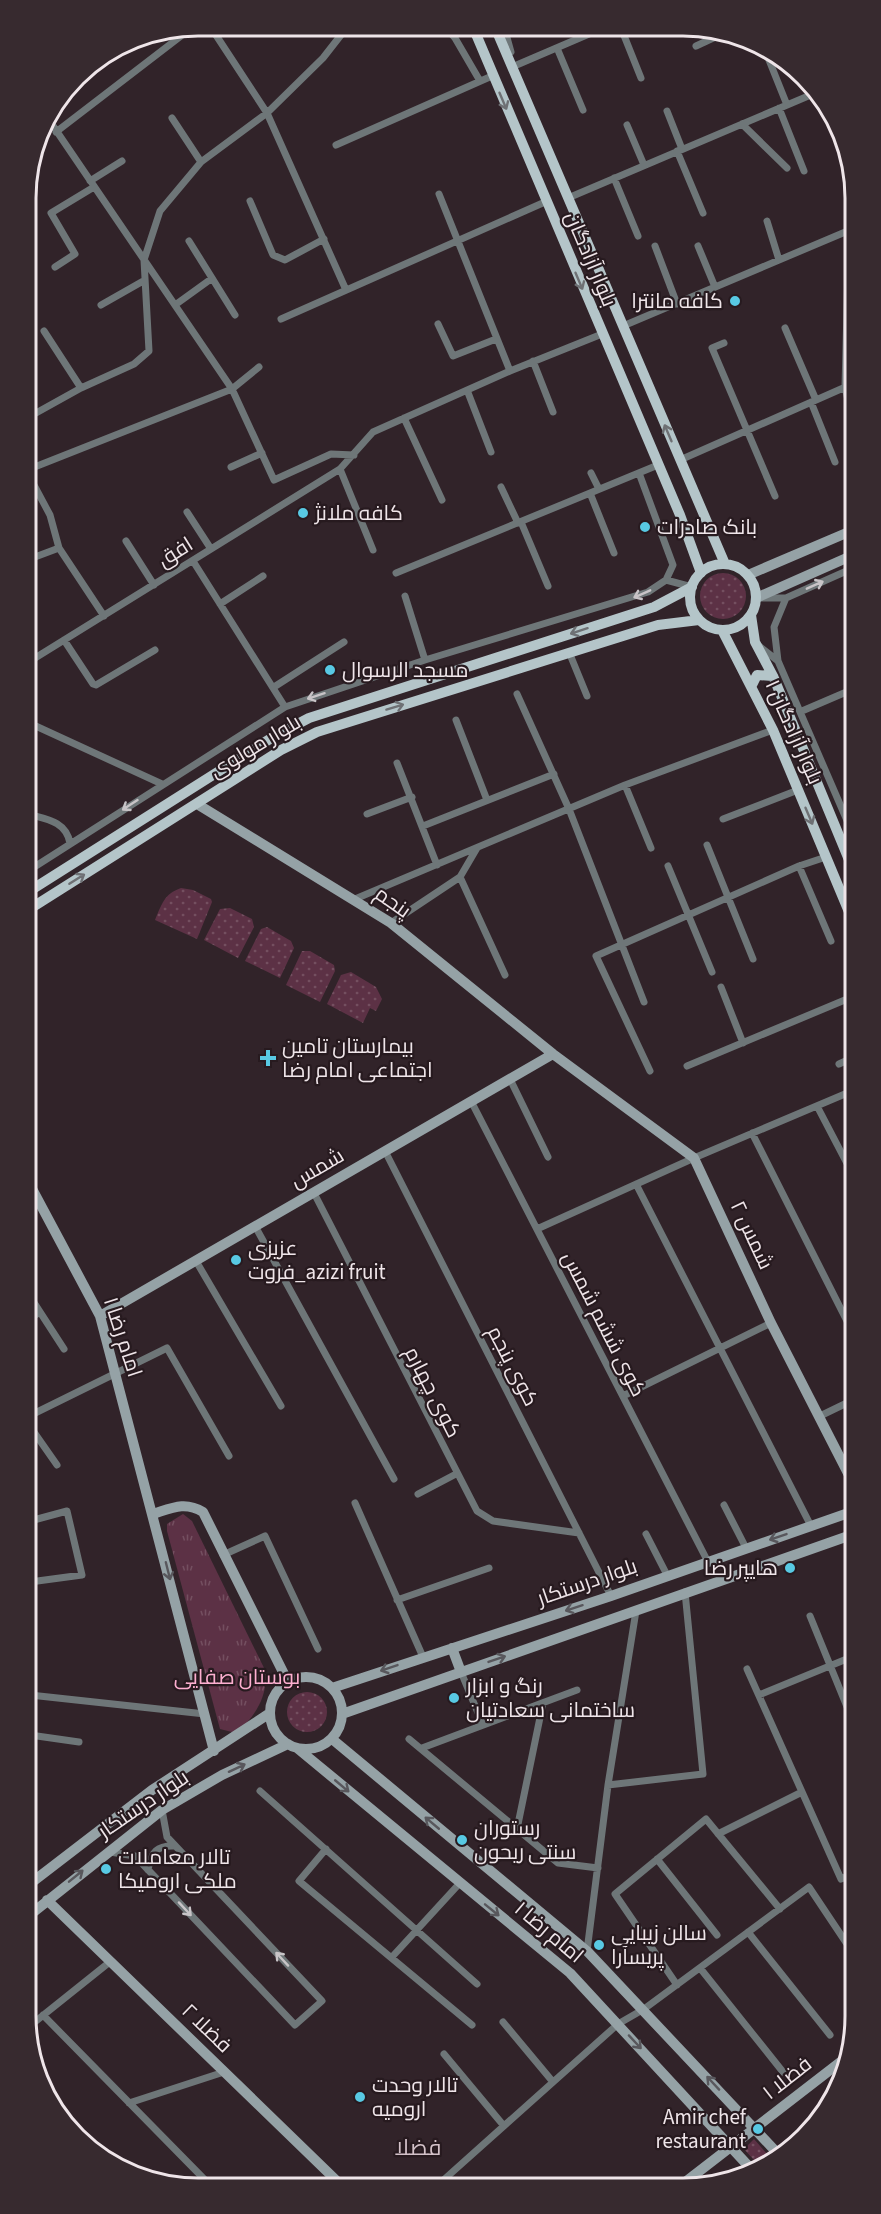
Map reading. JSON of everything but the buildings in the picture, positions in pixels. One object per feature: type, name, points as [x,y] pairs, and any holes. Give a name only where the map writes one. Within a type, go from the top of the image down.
[{"type":"main road","name":"بلوار آزادگان","points":[[476,36],[545,202],[680,515],[701,573]]},
{"type":"main road","name":"بلوار آزادگان","points":[[499,36],[625,325],[724,564]]},
{"type":"main road","points":[[680,515],[694,512],[699,507]]},
{"type":"main road","points":[[747,575],[845,534]]},
{"type":"main road","points":[[756,598],[845,559]]},
{"type":"main road","points":[[724,564],[741,569],[747,575],[753,582],[756,598],[751,615],[739,627],[722,630],[705,625],[699,620],[692,608],[692,587],[701,573],[716,565],[724,564]]},
{"type":"main road","name":"بلوار مولوی","points":[[36,887],[273,738],[309,718],[654,608],[692,587]]},
{"type":"main road","points":[[637,613],[644,620],[643,631]]},
{"type":"main road","name":"بلوار آزادگان ۱","points":[[751,615],[755,642],[773,676],[845,837]]},
{"type":"main road","name":"بلوار مولوی","points":[[36,905],[281,750],[317,732],[568,652],[643,631],[699,620]]},
{"type":"main road","name":"بلوار آزادگان ۱","points":[[722,630],[774,730],[845,902]]},
{"type":"main road","points":[[752,685],[757,675],[773,676]]},
{"type":"main road","points":[[273,738],[281,750]]},
{"type":"main road","name":"پنجم","points":[[197,804],[391,923],[553,1054]]},
{"type":"main road","name":"شمس","points":[[100,1316],[553,1054]]},
{"type":"main road","name":"شمس ۲","points":[[553,1054],[694,1158],[771,1323],[845,1467]]},
{"type":"main road","name":"امام رضا ۱","points":[[36,1196],[100,1316],[214,1751]]},
{"type":"main road","points":[[153,1514],[180,1505],[194,1506],[203,1512],[288,1682]]},
{"type":"main road","name":"بلوار درستکار","points":[[332,1688],[611,1596],[845,1514]]},
{"type":"main road","name":"بلوار درستکار","points":[[342,1714],[845,1537]]},
{"type":"main road","points":[[452,1648],[460,1672]]},
{"type":"main road","points":[[306,1677],[324,1682],[332,1688],[338,1695],[342,1714],[337,1732],[332,1739],[315,1748],[293,1746],[275,1731],[270,1713],[275,1695],[288,1682],[306,1677]]},
{"type":"main road","name":"بلوار درستکار","points":[[36,1879],[152,1790],[270,1713]]},
{"type":"main road","name":"امام رضا ۱","points":[[332,1739],[587,1951],[775,2150]]},
{"type":"main road","name":"امام رضا ۱","points":[[293,1746],[570,1973],[747,2165]]},
{"type":"main road","name":"بلوار درستکار","points":[[36,1910],[107,1851],[162,1810],[222,1775],[293,1746]]},
{"type":"main road","name":"فضلا ۲","points":[[47,1900],[334,2178]]},
{"type":"main road","name":"فضلا ۱","points":[[691,2178],[837,2065]]},
{"type":"street","points":[[217,36],[267,113],[346,290]]},
{"type":"street","points":[[36,413],[81,388],[134,364],[149,351],[144,260],[160,211],[201,162],[267,113],[323,58],[340,36]]},
{"type":"street","points":[[453,36],[480,81]]},
{"type":"street","points":[[506,36],[514,66],[585,36]]},
{"type":"street","points":[[624,36],[641,78]]},
{"type":"street","points":[[56,132],[180,37]]},
{"type":"street","points":[[696,46],[712,39]]},
{"type":"street","points":[[557,48],[583,110]]},
{"type":"street","points":[[769,61],[787,105]]},
{"type":"street","points":[[336,145],[492,76]]},
{"type":"street","points":[[570,197],[809,96]]},
{"type":"street","points":[[778,108],[804,171]]},
{"type":"street","points":[[667,111],[703,213]]},
{"type":"street","points":[[172,117],[201,162]]},
{"type":"street","points":[[742,124],[787,168]]},
{"type":"street","points":[[627,125],[644,165]]},
{"type":"street","points":[[53,127],[232,388],[274,480],[331,454],[354,455]]},
{"type":"street","points":[[55,267],[75,254],[51,213],[122,161]]},
{"type":"street","points":[[614,178],[638,236]]},
{"type":"street","points":[[439,194],[510,371]]},
{"type":"street","points":[[250,201],[273,255],[279,258],[285,260],[324,238]]},
{"type":"street","points":[[281,319],[545,202]]},
{"type":"street","points":[[767,221],[779,260]]},
{"type":"street","points":[[625,325],[845,232]]},
{"type":"street","points":[[189,241],[235,315]]},
{"type":"street","points":[[655,246],[677,303]]},
{"type":"street","points":[[698,246],[715,287]]},
{"type":"street","points":[[175,305],[211,279]]},
{"type":"street","points":[[102,304],[145,280]]},
{"type":"street","points":[[438,324],[453,356],[496,339]]},
{"type":"street","points":[[785,327],[835,462]]},
{"type":"street","points":[[44,331],[81,388]]},
{"type":"street","points":[[373,550],[340,470],[373,432],[533,361],[602,334]]},
{"type":"street","points":[[724,343],[712,348],[775,496]]},
{"type":"street","points":[[533,361],[554,412]]},
{"type":"street","points":[[36,464],[232,388],[259,367]]},
{"type":"street","points":[[680,460],[845,387]]},
{"type":"street","points":[[467,390],[491,452]]},
{"type":"street","points":[[404,418],[442,500]]},
{"type":"street","points":[[231,467],[262,453]]},
{"type":"street","points":[[396,573],[658,465]]},
{"type":"street","name":"افق","points":[[36,657],[340,470]]},
{"type":"street","points":[[591,473],[599,489]]},
{"type":"street","points":[[36,866],[285,707],[425,660],[620,603],[648,592],[666,580],[673,565],[639,473]]},
{"type":"street","points":[[36,486],[50,515],[59,548],[104,616]]},
{"type":"street","points":[[501,487],[548,586]]},
{"type":"street","points":[[590,493],[614,553]]},
{"type":"street","points":[[187,512],[211,549]]},
{"type":"street","points":[[126,541],[153,585]]},
{"type":"street","points":[[36,557],[59,548]]},
{"type":"street","points":[[193,561],[285,707]]},
{"type":"street","points":[[756,598],[786,598],[845,572]]},
{"type":"street","points":[[220,604],[263,576]]},
{"type":"street","points":[[666,580],[692,587]]},
{"type":"street","points":[[405,596],[425,660]]},
{"type":"street","points":[[786,598],[774,627],[778,661],[802,711],[845,815]]},
{"type":"street","points":[[64,640],[96,685],[155,650]]},
{"type":"street","points":[[274,687],[344,642]]},
{"type":"street","points":[[755,642],[778,661]]},
{"type":"street","points":[[568,652],[587,696]]},
{"type":"street","points":[[802,711],[845,693]]},
{"type":"street","points":[[517,694],[569,809],[644,1002]]},
{"type":"street","points":[[456,720],[487,800]]},
{"type":"street","points":[[36,726],[162,784]]},
{"type":"street","points":[[355,899],[625,785],[774,730]]},
{"type":"street","points":[[397,763],[437,865]]},
{"type":"street","points":[[423,826],[554,774]]},
{"type":"street","points":[[625,785],[651,848]]},
{"type":"street","points":[[723,819],[798,790]]},
{"type":"street","points":[[367,814],[412,797]]},
{"type":"street","points":[[36,816],[53,820],[60,825],[70,843]]},
{"type":"street","points":[[707,845],[753,959]]},
{"type":"street","points":[[391,923],[460,877],[477,848]]},
{"type":"street","points":[[650,1071],[596,956],[799,866],[826,857]]},
{"type":"street","points":[[668,866],[712,972]]},
{"type":"street","points":[[799,866],[831,941]]},
{"type":"street","points":[[460,877],[505,975]]},
{"type":"street","points":[[721,987],[742,1043]]},
{"type":"street","points":[[687,1066],[845,1001]]},
{"type":"street","points":[[839,1064],[845,1062]]},
{"type":"street","points":[[510,1079],[549,1157]]},
{"type":"street","points":[[537,1229],[694,1158],[845,1094]]},
{"type":"street","name":"کوی ششم شمس","points":[[471,1101],[708,1562]]},
{"type":"street","points":[[817,1106],[845,1160]]},
{"type":"street","points":[[752,1133],[845,1317]]},
{"type":"street","name":"کوی پنجم","points":[[385,1151],[611,1596]]},
{"type":"street","points":[[636,1184],[723,1349],[811,1526]]},
{"type":"street","name":"کوی چهارم","points":[[314,1192],[456,1474],[477,1511],[485,1518],[579,1533]]},
{"type":"street","points":[[255,1226],[394,1479]]},
{"type":"street","points":[[195,1261],[281,1406]]},
{"type":"street","points":[[36,1306],[64,1349]]},
{"type":"street","points":[[36,1315],[40,1312]]},
{"type":"street","points":[[622,1396],[723,1349],[771,1323]]},
{"type":"street","points":[[36,1413],[167,1348],[229,1456]]},
{"type":"street","points":[[820,1416],[845,1404]]},
{"type":"street","points":[[36,1435],[57,1466]]},
{"type":"street","points":[[418,1494],[456,1474]]},
{"type":"street","points":[[355,1503],[423,1657]]},
{"type":"street","points":[[724,1505],[746,1548]]},
{"type":"street","points":[[36,1519],[67,1511],[82,1575],[36,1581]]},
{"type":"street","points":[[646,1534],[667,1575]]},
{"type":"street","points":[[223,1555],[265,1536],[318,1649]]},
{"type":"street","points":[[397,1600],[489,1568]]},
{"type":"street","points":[[608,1785],[703,1774],[685,1592]]},
{"type":"street","points":[[587,1951],[608,1785],[636,1611]]},
{"type":"street","points":[[810,1616],[845,1702]]},
{"type":"street","points":[[759,1695],[845,1660]]},
{"type":"street","points":[[747,1669],[841,1879],[845,1877]]},
{"type":"street","points":[[460,1672],[483,1725]]},
{"type":"street","points":[[422,1748],[577,1690]]},
{"type":"street","points":[[36,1696],[205,1714]]},
{"type":"street","points":[[517,1829],[543,1703]]},
{"type":"street","points":[[36,1736],[79,1742]]},
{"type":"street","points":[[409,1739],[558,1863],[598,1868]]},
{"type":"street","points":[[261,1791],[477,1984]]},
{"type":"street","points":[[717,1834],[802,1792]]},
{"type":"street","points":[[107,1851],[135,1856],[295,2025],[322,2001],[167,1837],[162,1810]]},
{"type":"street","points":[[677,1985],[615,1894],[706,1819],[780,1909]]},
{"type":"street","points":[[148,1870],[150,1857],[155,1850],[164,1845],[176,1846]]},
{"type":"street","points":[[326,1849],[299,1881],[472,2025]]},
{"type":"street","points":[[657,1859],[717,1935]]},
{"type":"street","points":[[392,1958],[459,1884]]},
{"type":"street","points":[[446,2178],[618,2024],[644,2009],[809,1887],[845,1941]]},
{"type":"street","points":[[748,1932],[830,2035]]},
{"type":"street","points":[[36,2021],[111,1961]]},
{"type":"street","points":[[700,1968],[783,2072]]},
{"type":"street","points":[[43,2015],[203,2178]]},
{"type":"street","points":[[503,2022],[553,2082]]},
{"type":"street","points":[[444,2054],[504,2126]]},
{"type":"street","points":[[129,2103],[224,2072]]},
{"type":"green space","points":[[723,573],[739,580],[746,596],[739,612],[723,619],[707,612],[700,596],[707,580]]},
{"type":"green space","points":[[181,888],[193,890],[211,899],[212,902],[197,939],[155,920],[167,897]]},
{"type":"green space","points":[[230,908],[252,919],[254,927],[238,958],[204,940],[220,909]]},
{"type":"green space","points":[[267,927],[291,941],[294,948],[280,978],[245,961],[261,929]]},
{"type":"green space","points":[[302,951],[310,951],[334,965],[335,971],[320,1002],[286,985]]},
{"type":"green space","points":[[351,972],[376,987],[382,999],[376,1011],[370,1008],[363,1023],[327,1004],[341,975]]},
{"type":"green space","name":"بوستان صفایی","points":[[183,1514],[192,1521],[265,1670],[263,1697],[255,1713],[236,1733],[220,1729],[167,1531],[167,1524]]},
{"type":"green space","points":[[307,1692],[321,1698],[327,1712],[321,1726],[307,1732],[293,1726],[287,1712],[293,1698]]},
{"type":"green space","points":[[754,2139],[767,2154],[755,2161],[744,2149]]},
{"type":"place","name":"کافه مانترا","points":[[735,301]]},
{"type":"place","name":"کافه ملانژ","points":[[303,513]]},
{"type":"place","name":"بانک صادرات","points":[[645,527]]},
{"type":"place","name":"مسجد الرسوال","points":[[330,670]]},
{"type":"place","name":"بیمارستان تامین اجتماعی امام رضا","points":[[268,1058]]},
{"type":"place","name":"عزیزی فروت_azizi fruit","points":[[236,1260]]},
{"type":"place","name":"هایپر رضا","points":[[790,1568]]},
{"type":"place","name":"رنگ و ابزار ساختمانی سعادتیان","points":[[454,1698]]},
{"type":"place","name":"رستوران سنتی ریحون","points":[[462,1840]]},
{"type":"place","name":"تالار معاملات ملکی ارومیکا","points":[[106,1869]]},
{"type":"place","name":"سالن زیبایی پریسآرا","points":[[599,1945]]},
{"type":"place","name":"تالار وحدت ارومیه","points":[[360,2097]]},
{"type":"place","name":"Amir chef restaurant","points":[[758,2129]]},
{"type":"district","name":"فضلا","points":[[418,2147]]}]
